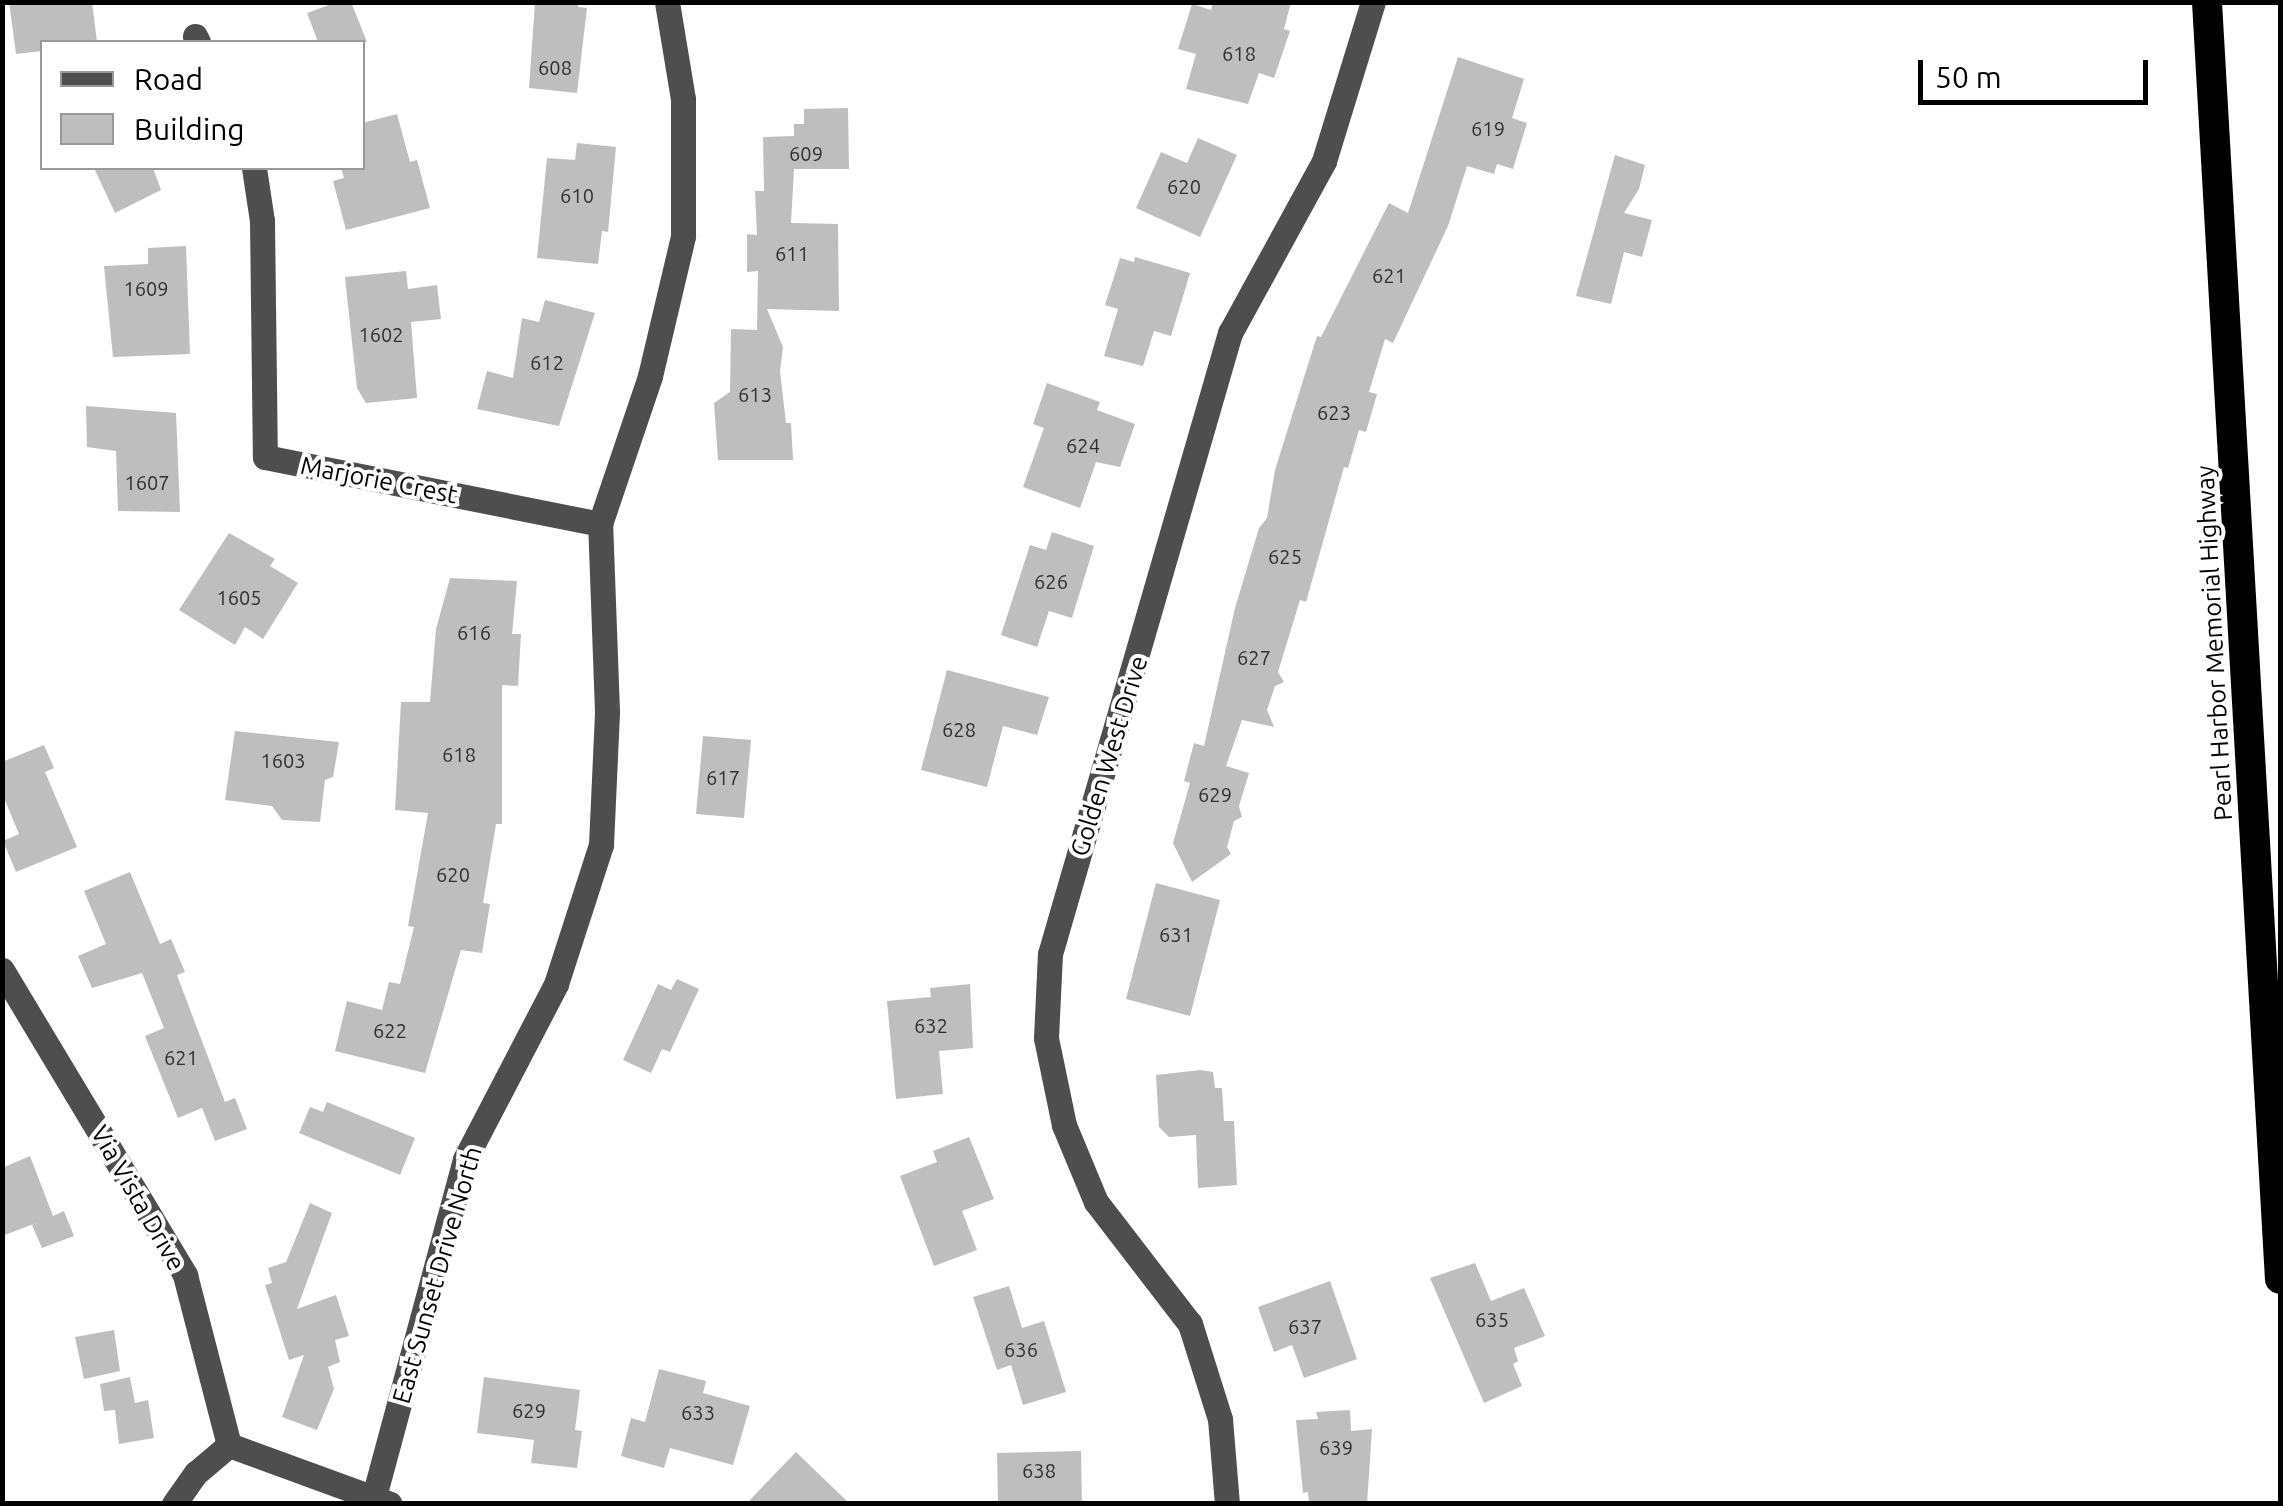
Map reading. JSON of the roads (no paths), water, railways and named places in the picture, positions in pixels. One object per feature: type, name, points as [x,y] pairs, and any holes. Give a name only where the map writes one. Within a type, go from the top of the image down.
[{"type":"highway","name":"Pearl Harbor Memorial Highway","points":[[2207,2],[2280,1280]]},
{"type":"street","name":"East Sunset Drive North","points":[[378,1502],[465,1160],[556,984],[600,845],[607,712],[600,524],[650,376],[683,236],[683,99],[667,2]]},
{"type":"street","name":"Golden West Drive","points":[[1227,1504],[1220,1419],[1190,1324],[1096,1202],[1064,1125],[1046,1038],[1050,954],[1230,334],[1324,162],[1372,2]]},
{"type":"street","name":"Marjorie Crest","points":[[254,170],[262,221],[265,457],[600,524]]},
{"type":"street","name":"Via Vista Drive","points":[[2,970],[184,1276],[229,1445]]},
{"type":"street","points":[[174,1504],[196,1473],[229,1445],[378,1502]]}]
